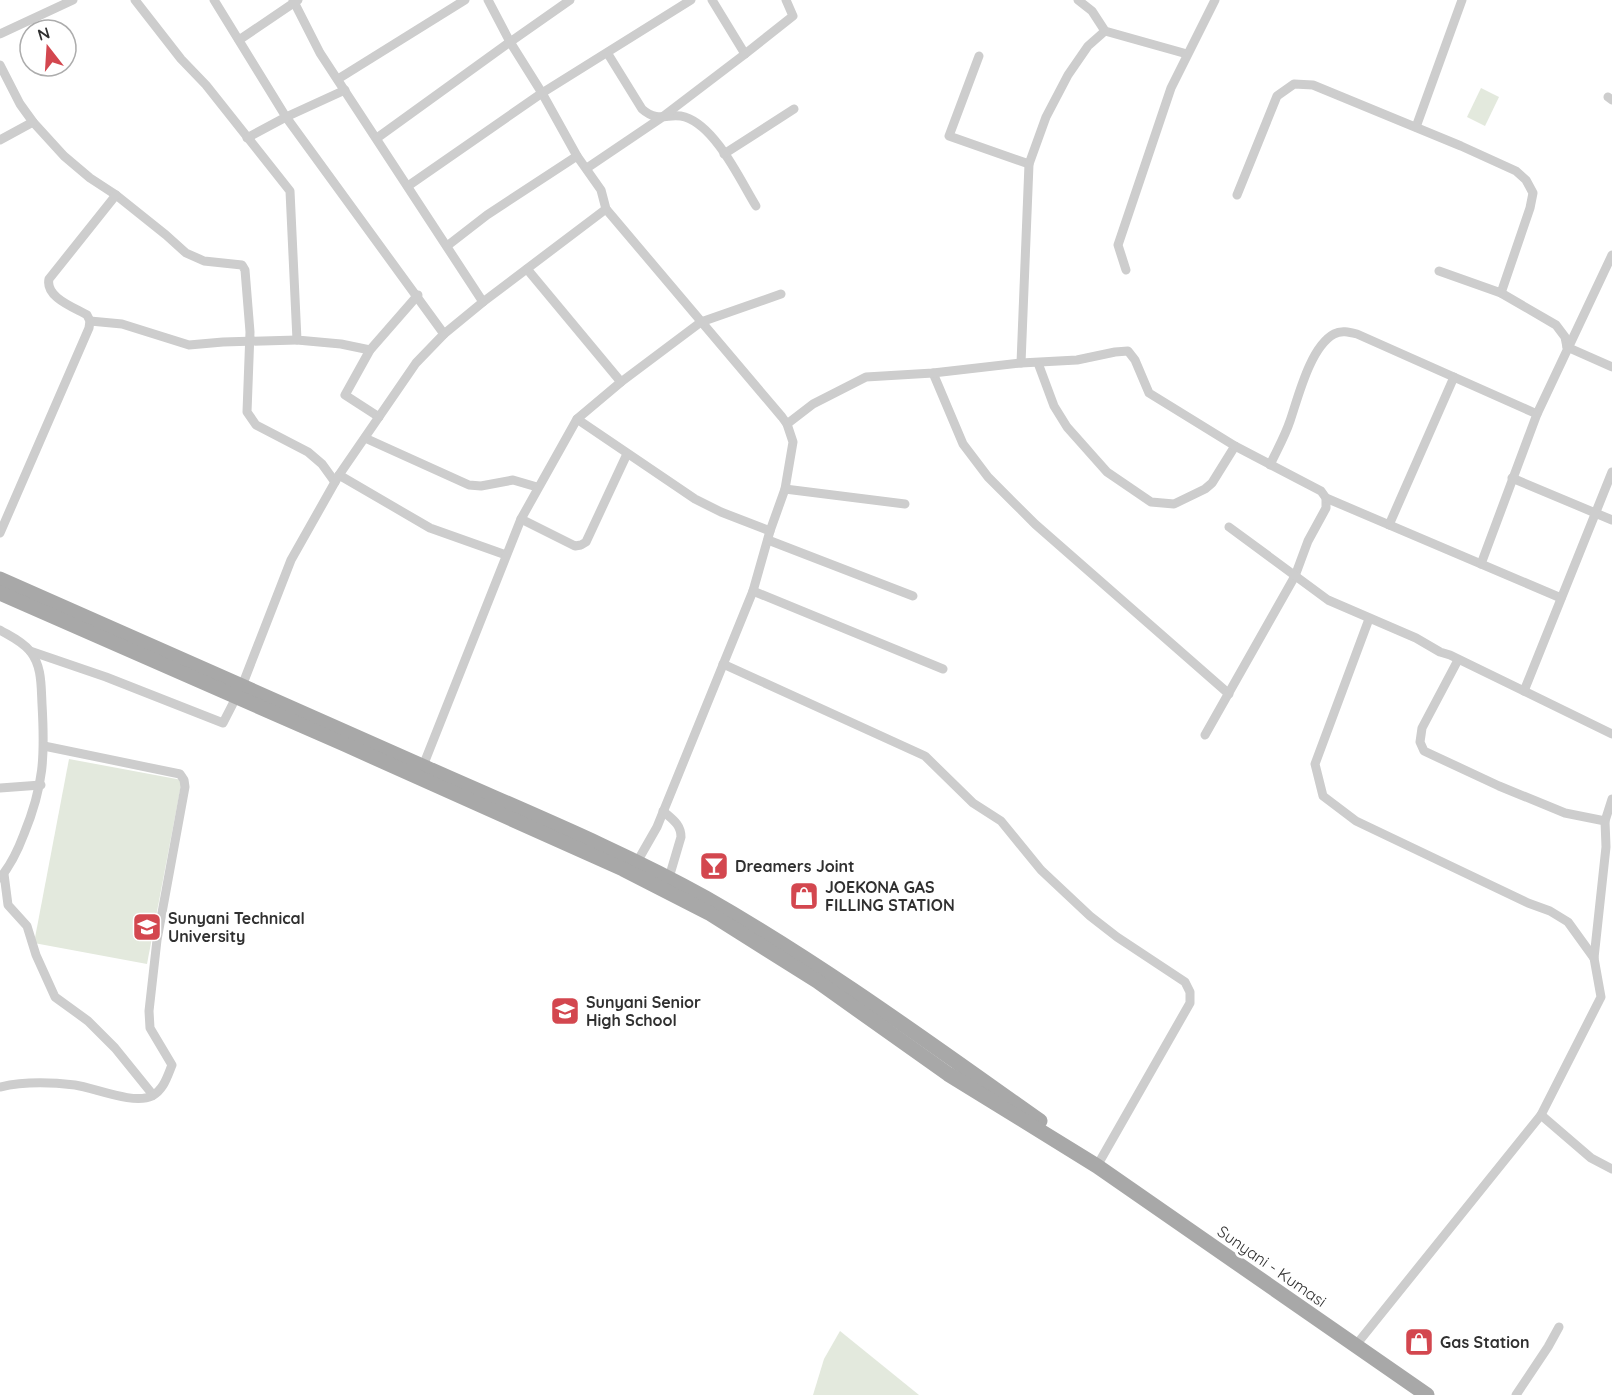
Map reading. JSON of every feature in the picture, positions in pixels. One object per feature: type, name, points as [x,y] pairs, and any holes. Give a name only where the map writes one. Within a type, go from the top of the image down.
[{"type":"main road","points":[[0,579],[344,744],[667,884]]},
{"type":"main road","points":[[0,593],[423,766],[637,862],[667,884]]},
{"type":"main road","name":"Sunyani - Kumasi","points":[[667,884],[707,899],[889,1015],[1044,1123],[1097,1166],[1427,1395]]},
{"type":"street","points":[[0,34],[73,0]]},
{"type":"street","points":[[135,0],[290,191],[297,340]]},
{"type":"street","points":[[214,0],[286,117],[444,334]]},
{"type":"street","points":[[338,80],[465,0]]},
{"type":"street","points":[[488,0],[577,156],[605,197],[606,209],[787,424],[793,442],[785,489],[753,591],[663,811],[637,862]]},
{"type":"street","points":[[377,138],[570,0]]},
{"type":"street","points":[[408,186],[542,93],[608,54],[691,0]]},
{"type":"street","points":[[712,0],[745,54]]},
{"type":"street","points":[[587,168],[661,118],[793,16],[786,0]]},
{"type":"street","points":[[1078,0],[1092,11],[1105,31],[1187,54]]},
{"type":"street","points":[[1126,270],[1118,245],[1171,88],[1215,0]]},
{"type":"street","points":[[1416,127],[1462,0]]},
{"type":"street","points":[[239,40],[295,1],[320,53],[483,302]]},
{"type":"street","points":[[1021,363],[1029,164],[1046,117],[1068,75],[1088,46],[1105,31]]},
{"type":"street","points":[[608,54],[642,109],[649,115],[661,118],[682,116],[697,121],[724,154],[756,206]]},
{"type":"street","points":[[979,56],[949,135],[1029,164]]},
{"type":"street","points":[[0,65],[20,104],[33,122],[64,156],[90,178],[166,234],[186,253],[204,261],[242,265],[245,270],[250,341],[247,412],[256,425],[308,452],[337,479],[430,528],[506,555]]},
{"type":"street","points":[[1237,195],[1277,96],[1294,84],[1313,85],[1516,171],[1530,186],[1533,192],[1530,208],[1501,293]]},
{"type":"street","points":[[247,138],[345,90]]},
{"type":"street","points":[[724,154],[794,109]]},
{"type":"street","points":[[0,140],[33,122]]},
{"type":"street","points":[[447,246],[495,210],[577,156]]},
{"type":"street","points":[[0,533],[89,328],[90,321],[87,315],[50,292],[47,285],[49,279],[116,195]]},
{"type":"street","points":[[30,651],[106,677],[223,723],[239,692],[291,560],[337,479],[416,363],[444,334],[483,302],[606,209]]},
{"type":"street","points":[[1481,564],[1537,414],[1612,255]]},
{"type":"street","points":[[527,269],[621,382]]},
{"type":"street","points":[[1439,271],[1501,293],[1556,326],[1565,337],[1567,347]]},
{"type":"street","points":[[423,766],[521,519],[577,419],[621,382],[701,322],[781,294]]},
{"type":"street","points":[[379,417],[345,395],[370,350],[418,296]]},
{"type":"street","points":[[90,321],[122,324],[189,345],[297,340],[341,344],[370,350]]},
{"type":"street","points":[[1270,465],[1316,354],[1334,333],[1342,331],[1357,334],[1537,414]]},
{"type":"street","points":[[1567,347],[1612,367]]},
{"type":"street","points":[[787,424],[813,404],[866,377],[1077,360],[1128,351],[1135,360],[1149,393],[1235,446],[1321,491],[1326,498],[1561,598]]},
{"type":"street","points":[[1038,363],[1054,406],[1067,427],[1107,472],[1151,502],[1174,504],[1205,489],[1212,483],[1235,446]]},
{"type":"street","points":[[933,373],[963,444],[988,477],[1035,524],[1229,694]]},
{"type":"street","points":[[1389,525],[1454,377]]},
{"type":"street","points":[[577,419],[695,499],[769,535],[913,596]]},
{"type":"street","points":[[365,438],[469,485],[481,486],[513,480],[537,487]]},
{"type":"street","points":[[521,519],[575,546],[586,542],[627,454]]},
{"type":"street","points":[[1524,692],[1612,472]]},
{"type":"street","points":[[1512,478],[1612,520]]},
{"type":"street","points":[[785,489],[906,504]]},
{"type":"street","points":[[1205,735],[1295,576],[1308,541],[1326,508],[1326,498]]},
{"type":"street","points":[[1229,527],[1328,600],[1416,638],[1440,652],[1612,734]]},
{"type":"street","points":[[753,591],[943,669]]},
{"type":"street","points":[[1369,619],[1315,764],[1323,796],[1356,821],[1528,903],[1550,911],[1568,922],[1594,958]]},
{"type":"street","points":[[0,630],[30,651],[37,664],[41,679],[44,746],[41,785],[35,806],[15,856],[2,876],[8,904],[27,926],[36,955],[55,997],[88,1021],[116,1047],[153,1095]]},
{"type":"street","points":[[1458,660],[1422,728],[1420,742],[1424,751],[1499,786],[1565,813],[1605,821]]},
{"type":"street","points":[[723,664],[925,756],[973,803],[1000,821],[1041,870],[1089,916],[1116,937],[1185,982],[1190,992],[1190,1003],[1097,1166]]},
{"type":"street","points":[[0,1087],[51,1083],[92,1088],[140,1099],[153,1095],[165,1085],[172,1065],[150,1028],[149,1011],[158,940],[185,787],[184,780],[180,774],[44,746]]},
{"type":"street","points":[[0,788],[41,785]]},
{"type":"street","points":[[1356,1345],[1541,1115],[1601,997],[1594,958],[1606,847],[1605,821],[1612,799]]},
{"type":"street","points":[[663,811],[681,830],[667,884]]},
{"type":"street","points":[[1601,997],[1612,1001]]},
{"type":"street","points":[[1541,1115],[1591,1158],[1612,1169]]},
{"type":"street","points":[[1516,1395],[1559,1327]]},
{"type":"shaded area","points":[[1481,88],[1499,97],[1485,126],[1467,117]]},
{"type":"shaded area","points":[[69,759],[182,780],[147,964],[34,943]]},
{"type":"shaded area","points":[[840,1331],[919,1395],[813,1395],[824,1359]]},
{"type":"place","name":"Dreamers Joint","points":[[714,866]]},
{"type":"place","name":"JOEKONA GAS FILLING STATION","points":[[804,896]]},
{"type":"place","name":"Sunyani Technical University","points":[[147,927]]},
{"type":"place","name":"Sunyani Senior High School","points":[[565,1011]]},
{"type":"place","name":"Gas Station","points":[[1419,1342]]}]
